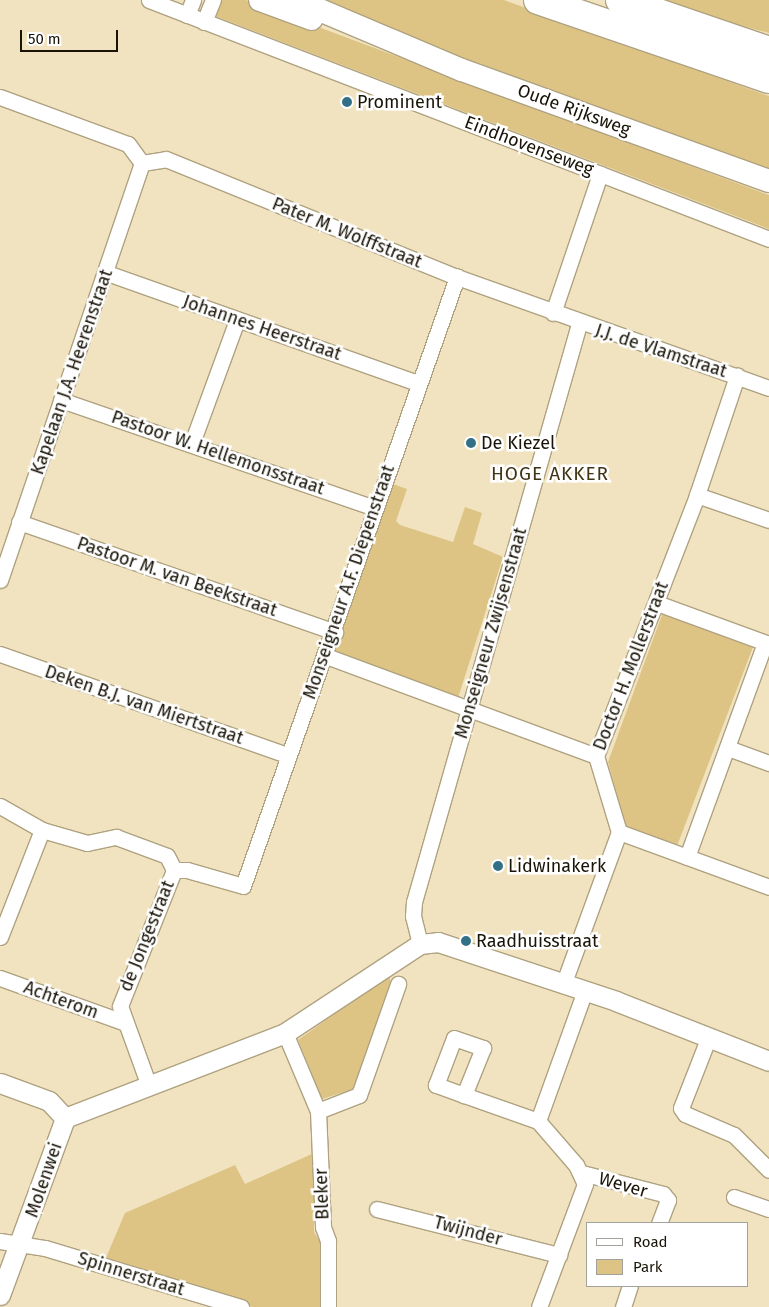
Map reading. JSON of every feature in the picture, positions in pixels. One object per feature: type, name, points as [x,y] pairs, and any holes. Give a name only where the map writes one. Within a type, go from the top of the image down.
[{"type":"highway","points":[[538,0],[769,79]]},
{"type":"highway","points":[[620,0],[769,52]]},
{"type":"main road","name":"Oude Rijksweg","points":[[260,0],[361,38],[379,38]]},
{"type":"main road","name":"Oude Rijksweg","points":[[296,0],[365,27],[379,38],[769,181]]},
{"type":"street","name":"Eindhovenseweg","points":[[149,0],[769,238]]},
{"type":"street","points":[[187,15],[193,0]]},
{"type":"street","points":[[204,22],[213,0]]},
{"type":"street","points":[[0,97],[128,144],[142,163]]},
{"type":"street","name":"Pater M. Wolffstraat","points":[[142,163],[166,159],[457,277],[553,313]]},
{"type":"street","name":"Kapelaan J.A. Heerenstraat","points":[[0,580],[61,400],[107,273],[142,163]]},
{"type":"street","points":[[553,313],[600,174]]},
{"type":"street","name":"Johannes Heerstraat","points":[[107,273],[417,383]]},
{"type":"street","name":"Monseigneur A.F. Diepenstraat","points":[[174,870],[187,870],[243,886],[335,632],[374,508],[417,383],[457,277]]},
{"type":"street","name":"J.J. de Vlamstraat","points":[[553,313],[580,324],[769,388]]},
{"type":"street","points":[[192,443],[236,320]]},
{"type":"street","name":"Monseigneur Zwijsenstraat","points":[[420,944],[413,916],[414,902],[580,324]]},
{"type":"street","name":"Doctor H. Mollerstraat","points":[[619,832],[596,756],[657,603],[697,495],[737,376]]},
{"type":"street","name":"Pastoor W. Hellemonsstraat","points":[[61,400],[192,443],[374,508]]},
{"type":"street","points":[[697,495],[769,520]]},
{"type":"street","name":"Pastoor M. van Beekstraat","points":[[20,522],[335,632]]},
{"type":"street","points":[[657,603],[767,643],[687,857]]},
{"type":"street","name":"Deken B.J. van Miertstraat","points":[[0,654],[289,756]]},
{"type":"street","points":[[326,656],[596,756]]},
{"type":"street","points":[[728,748],[769,763]]},
{"type":"street","points":[[0,806],[42,830],[87,843],[116,837],[167,856],[174,870]]},
{"type":"street","points":[[0,937],[42,830]]},
{"type":"street","points":[[563,985],[619,832],[769,887]]},
{"type":"street","name":"de Jongestraat","points":[[149,1086],[123,1022],[120,1006],[174,870]]},
{"type":"street","points":[[0,1083],[48,1101],[65,1118],[285,1033],[420,944],[463,948],[584,993],[598,1002],[626,1008],[769,1061]]},
{"type":"street","name":"Achterom","points":[[0,978],[123,1022]]},
{"type":"street","points":[[318,1111],[359,1095],[398,984]]},
{"type":"street","points":[[538,1121],[584,993]]},
{"type":"street","name":"Bleker","points":[[285,1033],[318,1111],[323,1227],[328,1241],[328,1307]]},
{"type":"street","points":[[708,1039],[681,1108],[685,1114],[734,1135],[769,1170]]},
{"type":"street","points":[[464,1094],[538,1121],[565,1145],[582,1173],[585,1184],[539,1307]]},
{"type":"street","name":"Molenwei","points":[[0,1295],[22,1243],[65,1118]]},
{"type":"street","name":"Wever","points":[[582,1173],[663,1194],[668,1200],[659,1222]]},
{"type":"street","points":[[734,1197],[769,1209]]},
{"type":"street","name":"Twijnder","points":[[377,1209],[559,1255]]},
{"type":"street","name":"Spinnerstraat","points":[[0,1241],[22,1243],[240,1307]]},
{"type":"street","points":[[623,1307],[630,1287]]},
{"type":"green space","points":[[222,0],[246,0],[769,195],[769,229],[215,16]]},
{"type":"green space","points":[[303,0],[504,0],[769,96],[769,173]]},
{"type":"green space","points":[[661,0],[769,0],[769,33],[699,14]]},
{"type":"green space","points":[[390,483],[407,489],[396,521],[400,525],[453,542],[465,507],[482,513],[473,544],[503,557],[458,698],[335,651]]},
{"type":"green space","points":[[663,612],[753,647],[677,846],[626,827],[608,762]]},
{"type":"green space","points":[[389,975],[392,988],[357,1088],[322,1099],[298,1040]]},
{"type":"green space","points":[[314,1153],[314,1232],[323,1247],[325,1307],[253,1307],[105,1260],[125,1213],[235,1165],[245,1184]]},
{"type":"place","name":"Prominent","points":[[347,102]]},
{"type":"place","name":"De Kiezel","points":[[471,443]]},
{"type":"place","name":"Lidwinakerk","points":[[498,866]]},
{"type":"place","name":"Raadhuisstraat","points":[[466,941]]},
{"type":"district","name":"HOGE AKKER","points":[[550,474]]}]
